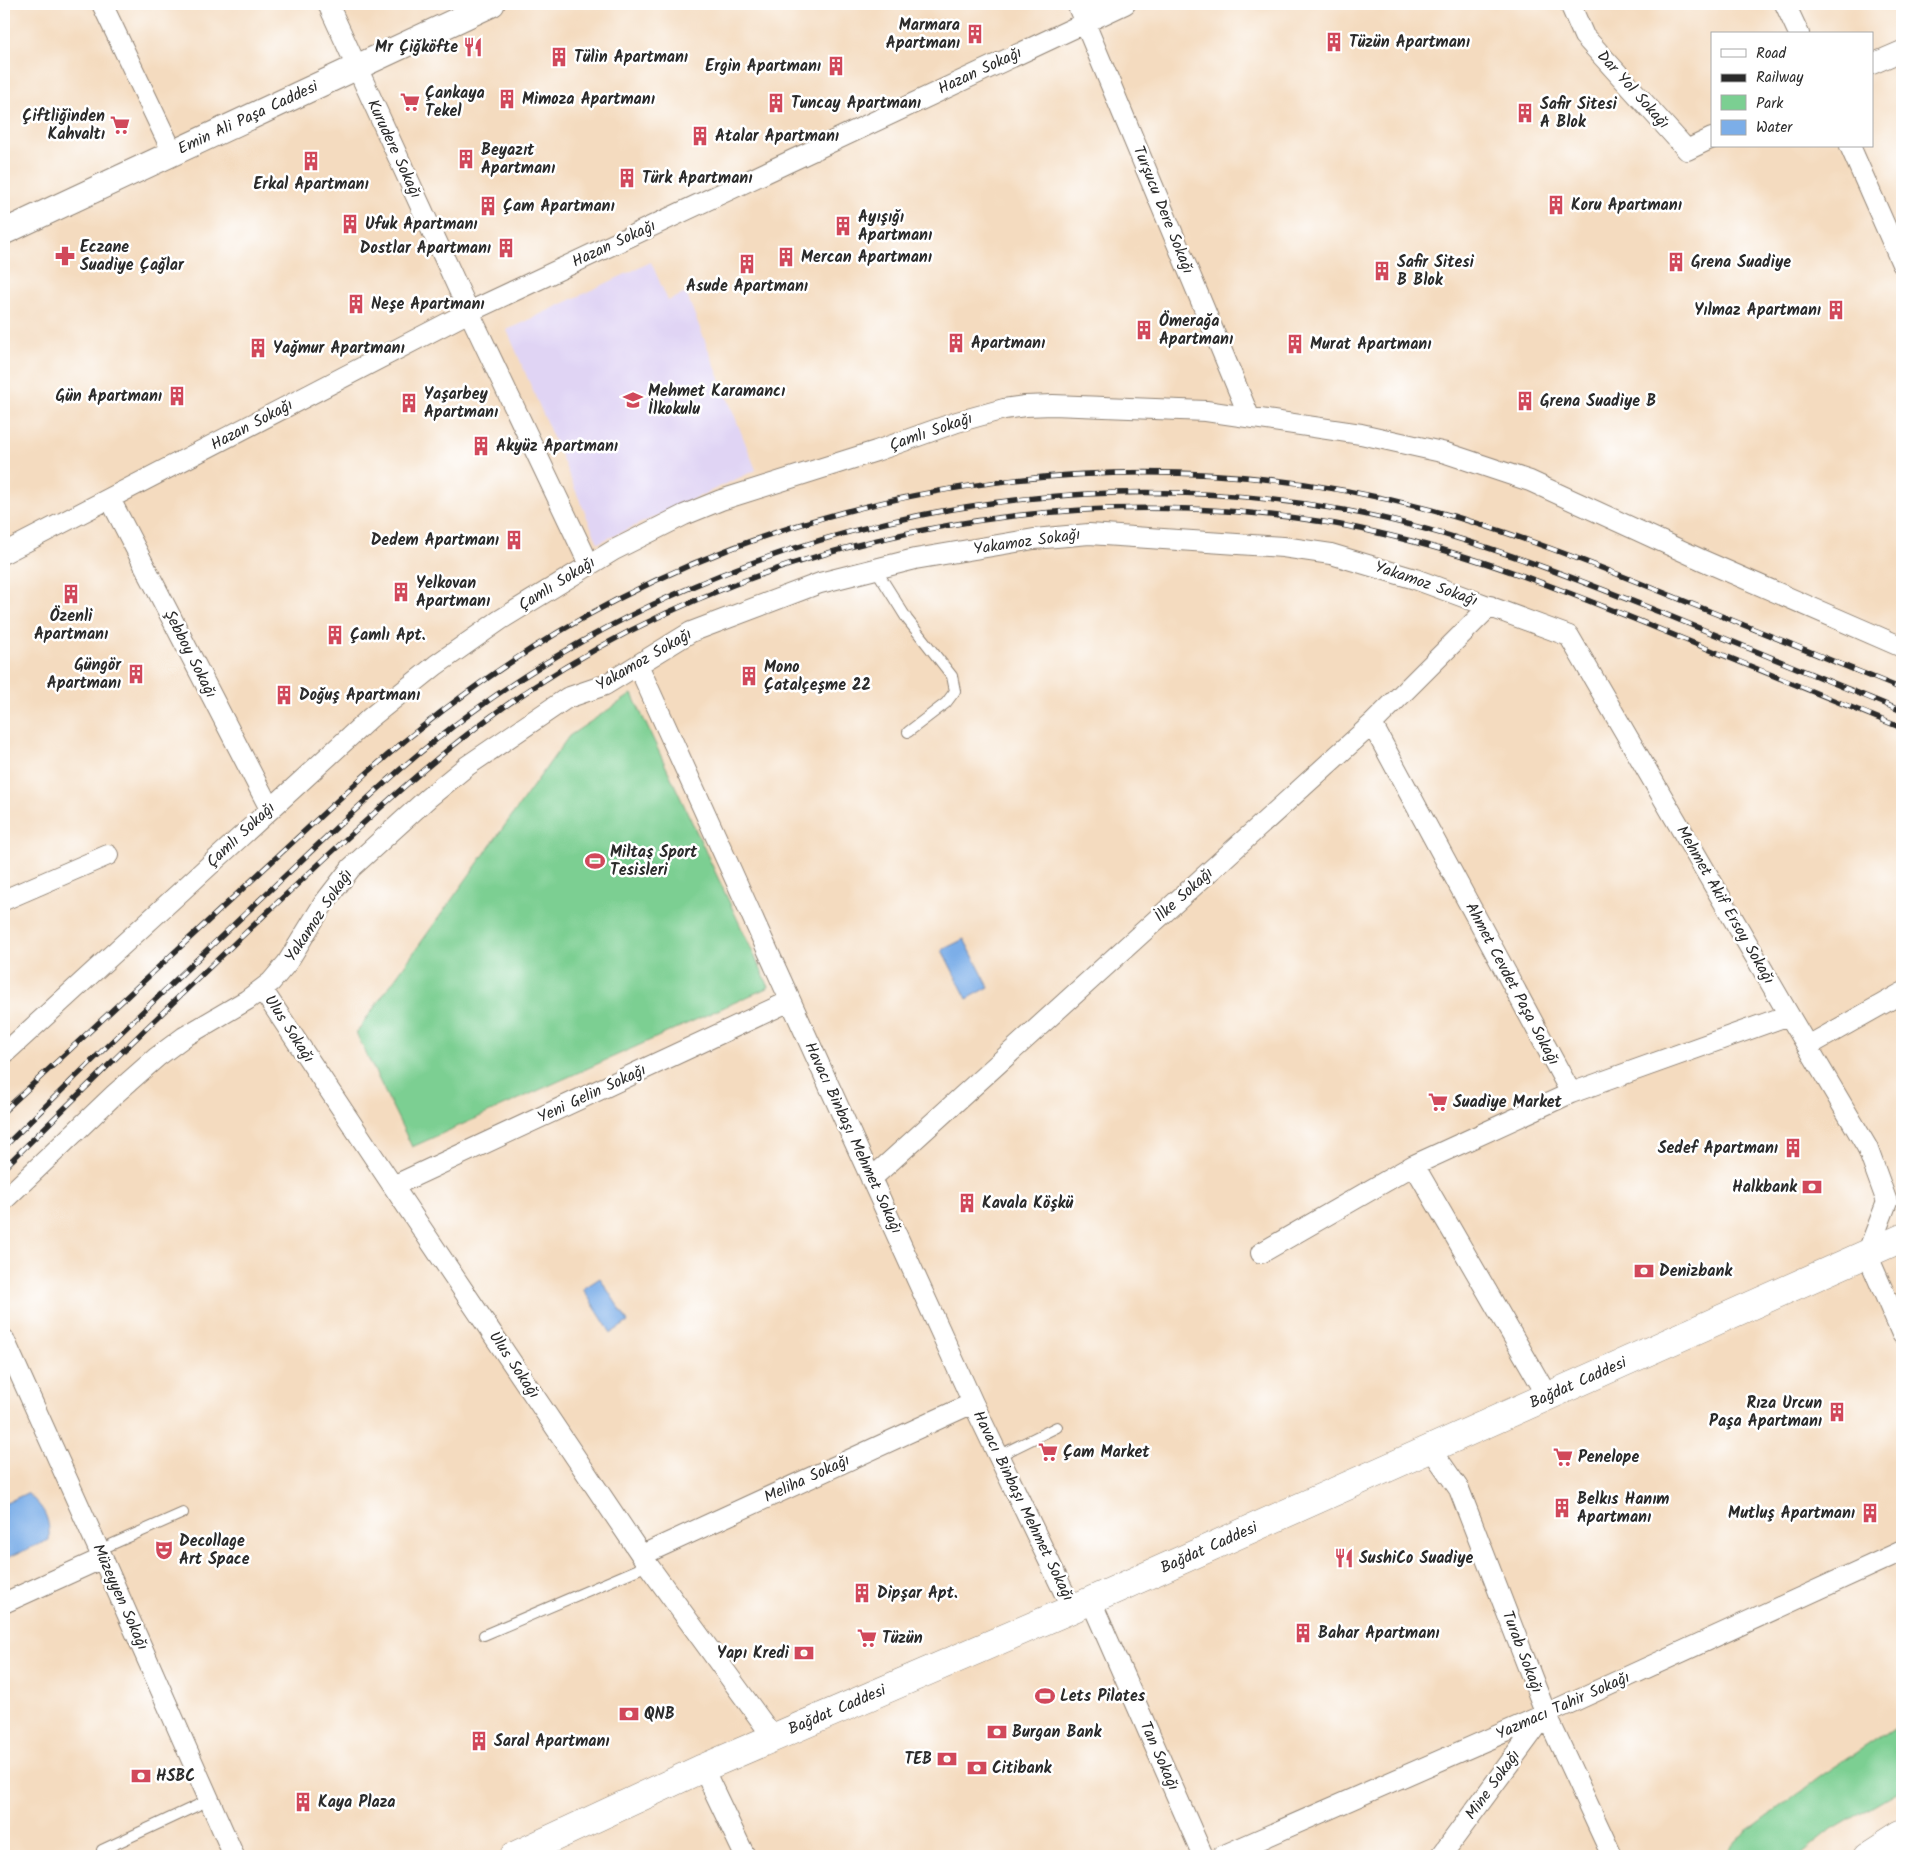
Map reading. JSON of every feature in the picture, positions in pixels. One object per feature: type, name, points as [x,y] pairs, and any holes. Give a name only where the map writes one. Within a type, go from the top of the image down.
[{"type":"main road","name":"Bağdat Caddesi","points":[[514,1856],[703,1768],[1082,1605],[1902,1238]]},
{"type":"main road","points":[[1868,1856],[1902,1834]]},
{"type":"street","points":[[102,4],[173,153]]},
{"type":"street","name":"Kurudere Sokağı","points":[[328,4],[469,312],[589,564]]},
{"type":"street","name":"Emin Ali Paşa Caddesi","points":[[6,226],[173,153],[492,4]]},
{"type":"street","name":"Hazan Sokağı","points":[[4,553],[469,312],[1081,12],[1125,4]]},
{"type":"street","name":"Dar Yol Sokağı","points":[[1570,4],[1584,36],[1687,150],[1711,138]]},
{"type":"street","points":[[1785,4],[1798,32]]},
{"type":"street","name":"Turşucu Dere Sokağı","points":[[1081,12],[1249,416]]},
{"type":"street","points":[[1874,63],[1902,51]]},
{"type":"street","points":[[1851,148],[1902,264]]},
{"type":"street","name":"Çamlı Sokağı","points":[[4,1054],[370,718],[436,665],[500,620],[589,564],[648,531],[706,506],[999,410],[1037,405],[1177,409],[1249,416],[1386,439],[1446,453],[1530,481],[1710,564],[1902,647]]},
{"type":"street","name":"Şebboy Sokağı","points":[[110,499],[270,809]]},
{"type":"street","name":"Yakamoz Sokağı","points":[[4,1200],[115,1094],[157,1057],[184,1037],[232,1010],[262,989],[288,963],[330,894],[351,868],[437,790],[476,759],[567,698],[605,686],[677,639],[697,629],[803,588],[875,568],[1043,537],[1068,535],[1107,534],[1316,551],[1395,572],[1490,606]]},
{"type":"street","name":"İlke Sokağı","points":[[871,1179],[1372,724],[1490,606]]},
{"type":"street","name":"Mehmet Akif Ersoy Sokağı","points":[[1490,606],[1569,636],[1867,1147],[1887,1202],[1867,1254]]},
{"type":"street","name":"Havacı Binbaşı Mehmet Sokağı","points":[[638,665],[998,1456],[1082,1605]]},
{"type":"street","name":"Ahmet Cevdet Paşa Sokağı","points":[[1372,724],[1571,1093]]},
{"type":"street","points":[[4,900],[108,855]]},
{"type":"street","name":"Ulus Sokağı","points":[[262,989],[645,1560],[773,1737]]},
{"type":"street","points":[[1808,1046],[1902,993]]},
{"type":"street","name":"Yeni Gelin Sokağı","points":[[393,1186],[790,1001]]},
{"type":"street","points":[[1261,1253],[1414,1165],[1571,1093],[1789,1015]]},
{"type":"street","points":[[1414,1165],[1548,1397]]},
{"type":"street","points":[[1867,1254],[1902,1334]]},
{"type":"street","name":"Müzeyyen Sokağı","points":[[4,1339],[234,1856]]},
{"type":"street","name":"Meliha Sokağı","points":[[645,1560],[973,1402]]},
{"type":"street","name":"Turab Sokağı","points":[[1431,1449],[1459,1489],[1546,1714],[1612,1856]]},
{"type":"street","name":"Yazmacı Tahir Sokağı","points":[[1222,1856],[1546,1714],[1902,1551]]},
{"type":"street","points":[[4,1603],[101,1554]]},
{"type":"street","name":"Tan Sokağı","points":[[1082,1605],[1203,1856]]},
{"type":"street","name":"Mine Sokağı","points":[[1441,1856],[1546,1714]]},
{"type":"street","points":[[703,1768],[745,1856]]},
{"type":"lane","points":[[875,568],[907,619],[952,676],[955,691],[946,703],[908,732]]},
{"type":"lane","points":[[998,1456],[1057,1427]]},
{"type":"lane","points":[[101,1554],[183,1513]]},
{"type":"lane","points":[[484,1635],[645,1560]]},
{"type":"lane","points":[[102,1850],[209,1800]]},
{"type":"shaded area","name":"Mehmet Karamancı İlkokulu","points":[[651,262],[668,301],[686,293],[756,470],[598,543],[507,330]]},
{"type":"green space","name":"Miltaş Sport Tesisleri","points":[[632,694],[769,987],[412,1147],[356,1033],[569,736]]},
{"type":"green space","points":[[1902,1722],[1902,1789],[1832,1830],[1800,1856],[1722,1856],[1738,1838],[1824,1774]]},
{"type":"water","points":[[964,939],[989,987],[967,999],[942,950]]},
{"type":"water","points":[[600,1278],[628,1322],[611,1333],[583,1289]]},
{"type":"water","points":[[27,1493],[38,1503],[45,1514],[49,1540],[4,1559],[4,1504]]},
{"type":"railway","points":[[4,1111],[367,773],[456,700],[487,678],[584,617],[618,599],[713,556],[811,521],[913,496],[1016,480],[1121,473],[1226,476],[1329,488],[1431,510],[1522,538],[1613,572],[1902,689]]},
{"type":"railway","points":[[4,1147],[168,987],[342,822],[444,733],[471,713],[567,650],[670,597],[776,554],[886,523],[999,502],[1114,493],[1228,495],[1343,510],[1427,530],[1510,555],[1672,617],[1902,711]]},
{"type":"railway","points":[[4,1168],[183,993],[342,843],[443,753],[497,712],[574,662],[656,618],[740,582],[828,553],[917,531],[1008,517],[1100,509],[1192,509],[1238,512],[1307,519],[1352,527],[1412,541],[1525,577],[1598,604],[1902,728]]},
{"type":"place","name":"Marmara Apartmanı","points":[[975,34]]},
{"type":"place","name":"Tüzün Apartmanı","points":[[1334,42]]},
{"type":"place","name":"Mr Çiğköfte","points":[[473,47]]},
{"type":"place","name":"Tülin Apartmanı","points":[[559,57]]},
{"type":"place","name":"Ergin Apartmanı","points":[[836,66]]},
{"type":"place","name":"Mimoza Apartmanı","points":[[507,99]]},
{"type":"place","name":"Çankaya Tekel","points":[[410,102]]},
{"type":"place","name":"Tuncay Apartmanı","points":[[776,103]]},
{"type":"place","name":"Safir Sitesi A Blok","points":[[1525,113]]},
{"type":"place","name":"Çiftliğinden Kahvaltı","points":[[120,125]]},
{"type":"place","name":"Atalar Apartmanı","points":[[700,136]]},
{"type":"place","name":"Beyazıt Apartmanı","points":[[466,159]]},
{"type":"place","name":"Erkal Apartmanı","points":[[311,161]]},
{"type":"place","name":"Türk Apartmanı","points":[[627,178]]},
{"type":"place","name":"Koru Apartmanı","points":[[1556,205]]},
{"type":"place","name":"Çam Apartmanı","points":[[488,206]]},
{"type":"place","name":"Ufuk Apartmanı","points":[[350,224]]},
{"type":"place","name":"Ayışığı Apartmanı","points":[[843,226]]},
{"type":"place","name":"Dostlar Apartmanı","points":[[506,248]]},
{"type":"place","name":"Eczane Suadiye Çağlar","points":[[65,256]]},
{"type":"place","name":"Mercan Apartmanı","points":[[786,257]]},
{"type":"place","name":"Grena Suadiye","points":[[1676,262]]},
{"type":"place","name":"Asude Apartmanı","points":[[747,264]]},
{"type":"place","name":"Safir Sitesi B Blok","points":[[1382,271]]},
{"type":"place","name":"Neşe Apartmanı","points":[[356,304]]},
{"type":"place","name":"Yılmaz Apartmanı","points":[[1836,310]]},
{"type":"place","name":"Ömerağa Apartmanı","points":[[1144,330]]},
{"type":"place","name":"Apartmanı","points":[[956,343]]},
{"type":"place","name":"Murat Apartmanı","points":[[1295,344]]},
{"type":"place","name":"Yağmur Apartmanı","points":[[258,348]]},
{"type":"place","name":"Gün Apartmanı","points":[[177,396]]},
{"type":"place","name":"Mehmet Karamancı İlkokulu","points":[[633,400]]},
{"type":"place","name":"Grena Suadiye B","points":[[1525,401]]},
{"type":"place","name":"Yaşarbey Apartmanı","points":[[409,403]]},
{"type":"place","name":"Akyüz Apartmanı","points":[[481,446]]},
{"type":"place","name":"Dedem Apartmanı","points":[[514,540]]},
{"type":"place","name":"Yelkovan Apartmanı","points":[[401,592]]},
{"type":"place","name":"Özenli Apartmanı","points":[[71,594]]},
{"type":"place","name":"Çamlı Apt.","points":[[335,635]]},
{"type":"place","name":"Güngör Apartmanı","points":[[136,674]]},
{"type":"place","name":"Mono Çatalçeşme 22","points":[[749,676]]},
{"type":"place","name":"Doğuş Apartmanı","points":[[284,695]]},
{"type":"place","name":"Miltaş Sport Tesisleri","points":[[595,861]]},
{"type":"place","name":"Suadiye Market","points":[[1438,1102]]},
{"type":"place","name":"Sedef Apartmanı","points":[[1793,1148]]},
{"type":"place","name":"Halkbank","points":[[1812,1187]]},
{"type":"place","name":"Kavala Köşkü","points":[[967,1203]]},
{"type":"place","name":"Denizbank","points":[[1644,1271]]},
{"type":"place","name":"Rıza Urcun Paşa Apartmanı","points":[[1837,1412]]},
{"type":"place","name":"Çam Market","points":[[1048,1452]]},
{"type":"place","name":"Penelope","points":[[1563,1457]]},
{"type":"place","name":"Belkıs Hanım Apartmanı","points":[[1562,1508]]},
{"type":"place","name":"Mutluş Apartmanı","points":[[1870,1513]]},
{"type":"place","name":"Decollage Art Space","points":[[164,1550]]},
{"type":"place","name":"SushiCo Suadiye","points":[[1344,1558]]},
{"type":"place","name":"Dipşar Apt.","points":[[862,1593]]},
{"type":"place","name":"Bahar Apartmanı","points":[[1303,1633]]},
{"type":"place","name":"Tüzün","points":[[867,1638]]},
{"type":"place","name":"Yapı Kredi","points":[[804,1653]]},
{"type":"place","name":"Lets Pilates","points":[[1045,1696]]},
{"type":"place","name":"QNB","points":[[629,1714]]},
{"type":"place","name":"Burgan Bank","points":[[997,1732]]},
{"type":"place","name":"Saral Apartmanı","points":[[479,1741]]},
{"type":"place","name":"TEB","points":[[947,1759]]},
{"type":"place","name":"Citibank","points":[[977,1768]]},
{"type":"place","name":"HSBC","points":[[141,1776]]},
{"type":"place","name":"Kaya Plaza","points":[[303,1802]]}]
